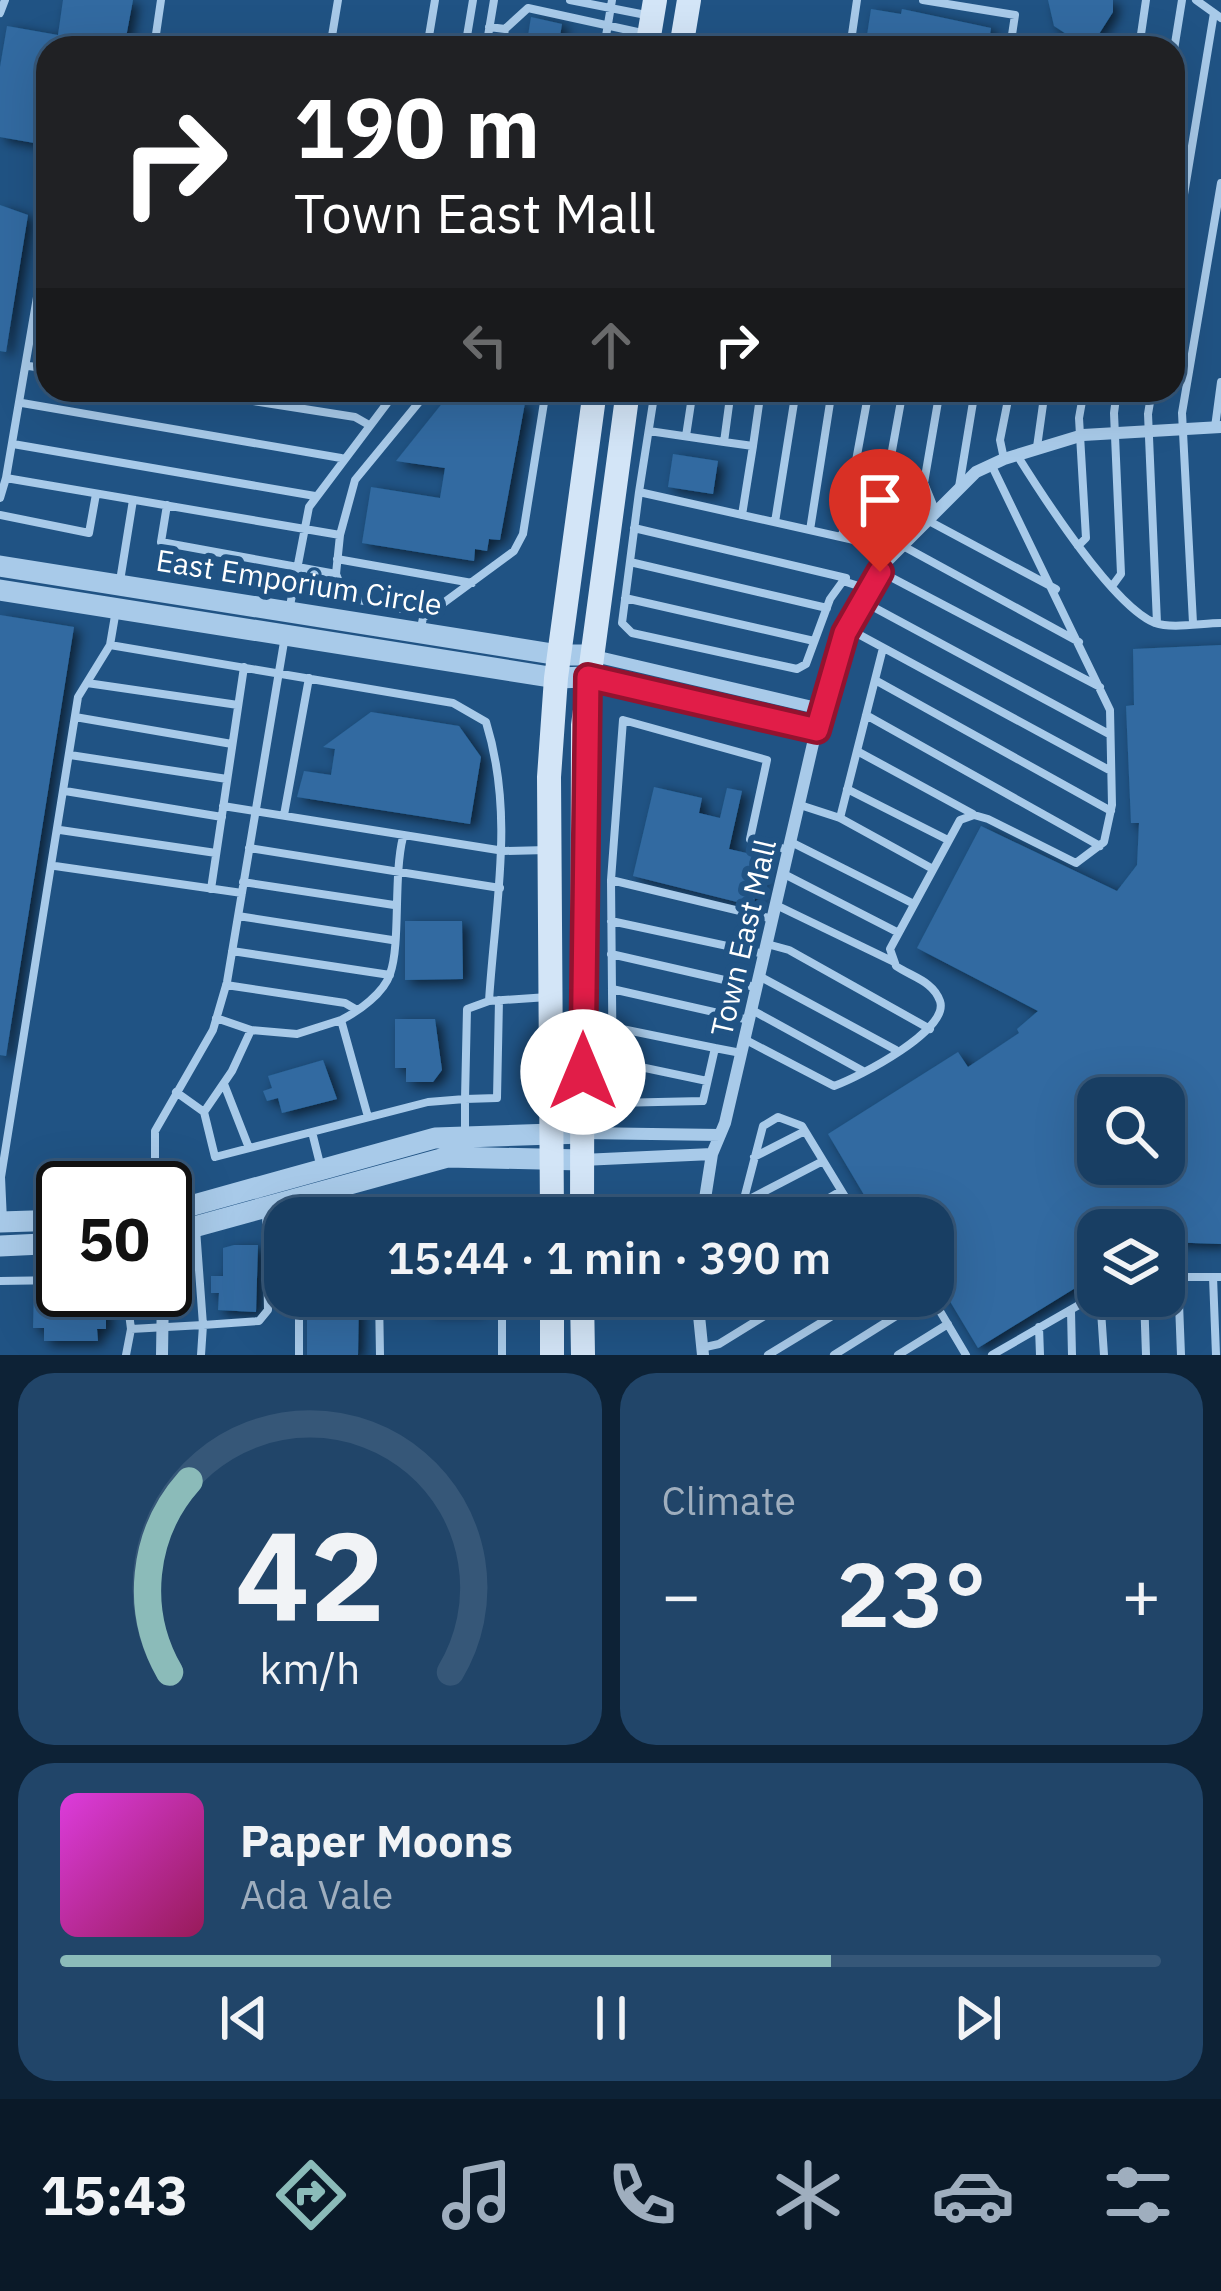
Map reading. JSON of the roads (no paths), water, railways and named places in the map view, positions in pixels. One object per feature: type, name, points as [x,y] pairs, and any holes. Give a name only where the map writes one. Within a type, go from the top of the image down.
[{"type":"main road","points":[[683,36],[689,0]]},
{"type":"main road","points":[[551,1197],[549,850],[558,666],[593,402]]},
{"type":"main road","points":[[582,1197],[589,666],[626,402]]},
{"type":"main road","points":[[552,1317],[552,1355]]},
{"type":"main road","points":[[582,1317],[583,1355]]},
{"type":"street","name":"Town East Mall","points":[[706,1197],[712,1154],[743,1046],[821,709],[847,628],[880,572],[959,488],[1004,459],[1115,430],[1218,427]]},
{"type":"street","name":"East Emporium Circle","points":[[0,566],[289,612],[424,623],[558,666]]},
{"type":"street","points":[[116,608],[119,585]]},
{"type":"street","name":"East Emporium Circle","points":[[0,590],[285,636],[589,666]]},
{"type":"street","points":[[285,636],[289,612]]},
{"type":"street","points":[[589,666],[821,709]]},
{"type":"street","points":[[589,666],[817,730]]},
{"type":"street","points":[[192,1207],[448,1157],[552,1147],[582,1133],[720,1135]]},
{"type":"street","points":[[287,1197],[324,1179],[466,1135],[552,1147],[582,1160],[712,1154]]},
{"type":"street","points":[[192,1228],[264,1208]]},
{"type":"street","points":[[2,1222],[36,1221]]},
{"type":"street","points":[[0,1246],[36,1244]]},
{"type":"street","points":[[162,1355],[164,1317]]},
{"type":"street","points":[[699,1317],[702,1351]]},
{"type":"lane","points":[[0,13],[5,0]]},
{"type":"lane","points":[[156,36],[161,0]]},
{"type":"lane","points":[[332,36],[338,0]]},
{"type":"lane","points":[[429,36],[435,0]]},
{"type":"lane","points":[[467,36],[473,0]]},
{"type":"lane","points":[[487,36],[494,0]]},
{"type":"lane","points":[[570,0],[612,4],[651,25]]},
{"type":"lane","points":[[852,36],[857,0]]},
{"type":"lane","points":[[923,0],[981,5],[1015,16]]},
{"type":"lane","points":[[1012,36],[1018,0]]},
{"type":"lane","points":[[1140,36],[1146,0]]},
{"type":"lane","points":[[1176,36],[1182,0]]},
{"type":"lane","points":[[1185,194],[1217,16],[1196,0]]},
{"type":"lane","points":[[606,36],[612,4]]},
{"type":"lane","points":[[504,36],[505,29],[528,8],[608,26],[651,25]]},
{"type":"lane","points":[[489,27],[505,29]]},
{"type":"lane","points":[[1185,395],[1221,183]]},
{"type":"lane","points":[[0,498],[36,319]]},
{"type":"lane","points":[[29,366],[36,367]]},
{"type":"lane","points":[[1218,427],[1221,382]]},
{"type":"lane","points":[[259,402],[355,417],[369,425]]},
{"type":"lane","points":[[289,612],[302,527],[315,496],[386,402]]},
{"type":"lane","points":[[418,402],[355,480],[340,535],[336,574],[345,597],[424,623],[509,559],[523,534],[544,402]]},
{"type":"lane","points":[[654,402],[622,623],[632,634],[797,669],[806,664],[827,608],[846,578]]},
{"type":"lane","points":[[686,436],[690,402]]},
{"type":"lane","points":[[724,442],[729,402]]},
{"type":"lane","points":[[742,515],[759,402]]},
{"type":"lane","points":[[775,522],[794,402]]},
{"type":"lane","points":[[810,530],[830,402]]},
{"type":"lane","points":[[842,538],[867,402]]},
{"type":"lane","points":[[876,539],[901,402]]},
{"type":"lane","points":[[938,402],[924,483],[930,515],[1056,589]]},
{"type":"lane","points":[[959,488],[973,402]]},
{"type":"lane","points":[[857,751],[974,815],[1076,862],[1100,846],[1111,811],[1110,710],[1004,459],[1000,440],[1008,402]]},
{"type":"lane","points":[[1036,447],[1044,402]]},
{"type":"lane","points":[[1078,546],[1086,538],[1084,402]]},
{"type":"lane","points":[[1113,584],[1120,574],[1116,402]]},
{"type":"lane","points":[[1151,402],[1157,624]]},
{"type":"lane","points":[[1184,402],[1193,623]]},
{"type":"lane","points":[[22,403],[341,458]]},
{"type":"lane","points":[[650,431],[753,446]]},
{"type":"lane","points":[[13,444],[315,496]]},
{"type":"lane","points":[[1004,459],[1113,584],[1157,624],[1221,623]]},
{"type":"lane","points":[[6,478],[340,535]]},
{"type":"lane","points":[[639,492],[842,538],[876,539],[1080,643]]},
{"type":"lane","points":[[0,515],[89,532],[96,494]]},
{"type":"lane","points":[[119,585],[133,500]]},
{"type":"lane","points":[[167,506],[161,542],[336,574]]},
{"type":"lane","points":[[634,528],[846,578],[865,595],[1111,734]]},
{"type":"lane","points":[[337,559],[475,584]]},
{"type":"lane","points":[[630,562],[827,608]]},
{"type":"lane","points":[[880,572],[1100,687]]},
{"type":"lane","points":[[626,598],[814,641]]},
{"type":"lane","points":[[2,1222],[2,1178],[75,717],[87,682],[110,645],[116,608]]},
{"type":"lane","points":[[847,628],[1111,771]]},
{"type":"lane","points":[[155,1161],[155,1131],[216,1018],[226,985],[285,636]]},
{"type":"lane","points":[[110,645],[453,703],[486,722],[500,767],[504,851],[494,1000],[497,1098],[465,1099],[368,1117],[215,1157],[204,1112],[176,1092]]},
{"type":"lane","points":[[840,818],[883,648]]},
{"type":"lane","points":[[211,889],[244,667]]},
{"type":"lane","points":[[284,815],[309,678]]},
{"type":"lane","points":[[875,680],[1111,811]]},
{"type":"lane","points":[[87,682],[238,705]]},
{"type":"lane","points":[[866,715],[1100,846]]},
{"type":"lane","points":[[75,717],[232,744]]},
{"type":"lane","points":[[715,1048],[703,1101],[613,1103],[611,880],[623,721],[767,760],[750,839],[790,846],[912,903]]},
{"type":"lane","points":[[70,755],[227,779]]},
{"type":"lane","points":[[847,788],[946,839]]},
{"type":"lane","points":[[65,791],[255,811],[504,851],[549,850]]},
{"type":"lane","points":[[800,805],[840,818],[931,868]]},
{"type":"lane","points":[[892,961],[897,932],[953,825],[974,815]]},
{"type":"lane","points":[[60,830],[216,853]]},
{"type":"lane","points":[[216,1018],[250,1030],[297,1034],[358,1011],[390,975],[394,872],[403,837]]},
{"type":"lane","points":[[249,848],[500,888]]},
{"type":"lane","points":[[55,866],[211,889],[243,887],[394,905]]},
{"type":"lane","points":[[784,874],[897,932]]},
{"type":"lane","points":[[611,880],[775,912],[892,961],[938,997],[939,1022],[834,1086],[743,1046],[715,1048],[612,1027]]},
{"type":"lane","points":[[238,916],[392,940]]},
{"type":"lane","points":[[610,921],[789,950],[931,1029]]},
{"type":"lane","points":[[232,951],[390,975]]},
{"type":"lane","points":[[611,954],[758,982],[897,1051]]},
{"type":"lane","points":[[226,985],[344,1003],[358,1011]]},
{"type":"lane","points":[[611,989],[750,1015],[863,1071]]},
{"type":"lane","points":[[466,1135],[466,1009],[494,1000],[549,997]]},
{"type":"lane","points":[[341,1020],[368,1117]]},
{"type":"lane","points":[[204,1112],[224,1084],[250,1030]]},
{"type":"lane","points":[[612,1061],[707,1082]]},
{"type":"lane","points":[[224,1084],[249,1148]]},
{"type":"lane","points":[[744,1197],[769,1120],[791,1119],[805,1131],[846,1197]]},
{"type":"lane","points":[[754,1157],[805,1131]]},
{"type":"lane","points":[[312,1132],[330,1197]]},
{"type":"lane","points":[[754,1197],[823,1161]]},
{"type":"lane","points":[[832,1197],[842,1191]]},
{"type":"lane","points":[[196,1227],[201,1355]]},
{"type":"lane","points":[[1185,1277],[1217,1277],[1216,1355]]},
{"type":"lane","points":[[0,1281],[36,1280]]},
{"type":"lane","points":[[992,1355],[1077,1308]]},
{"type":"lane","points":[[1071,1311],[1072,1355]]},
{"type":"lane","points":[[131,1329],[259,1321],[264,1315]]},
{"type":"lane","points":[[126,1355],[129,1317]]},
{"type":"lane","points":[[298,1317],[299,1355]]},
{"type":"lane","points":[[379,1317],[380,1355]]},
{"type":"lane","points":[[502,1317],[502,1355]]},
{"type":"lane","points":[[702,1351],[763,1317]]},
{"type":"lane","points":[[768,1355],[830,1317]]},
{"type":"lane","points":[[834,1355],[896,1317]]},
{"type":"lane","points":[[944,1317],[965,1355]]},
{"type":"lane","points":[[1101,1317],[1104,1355]]},
{"type":"lane","points":[[1145,1317],[1146,1355]]},
{"type":"lane","points":[[1180,1317],[1181,1355]]},
{"type":"lane","points":[[898,1355],[948,1324]]},
{"type":"lane","points":[[1039,1327],[1040,1355]]}]
